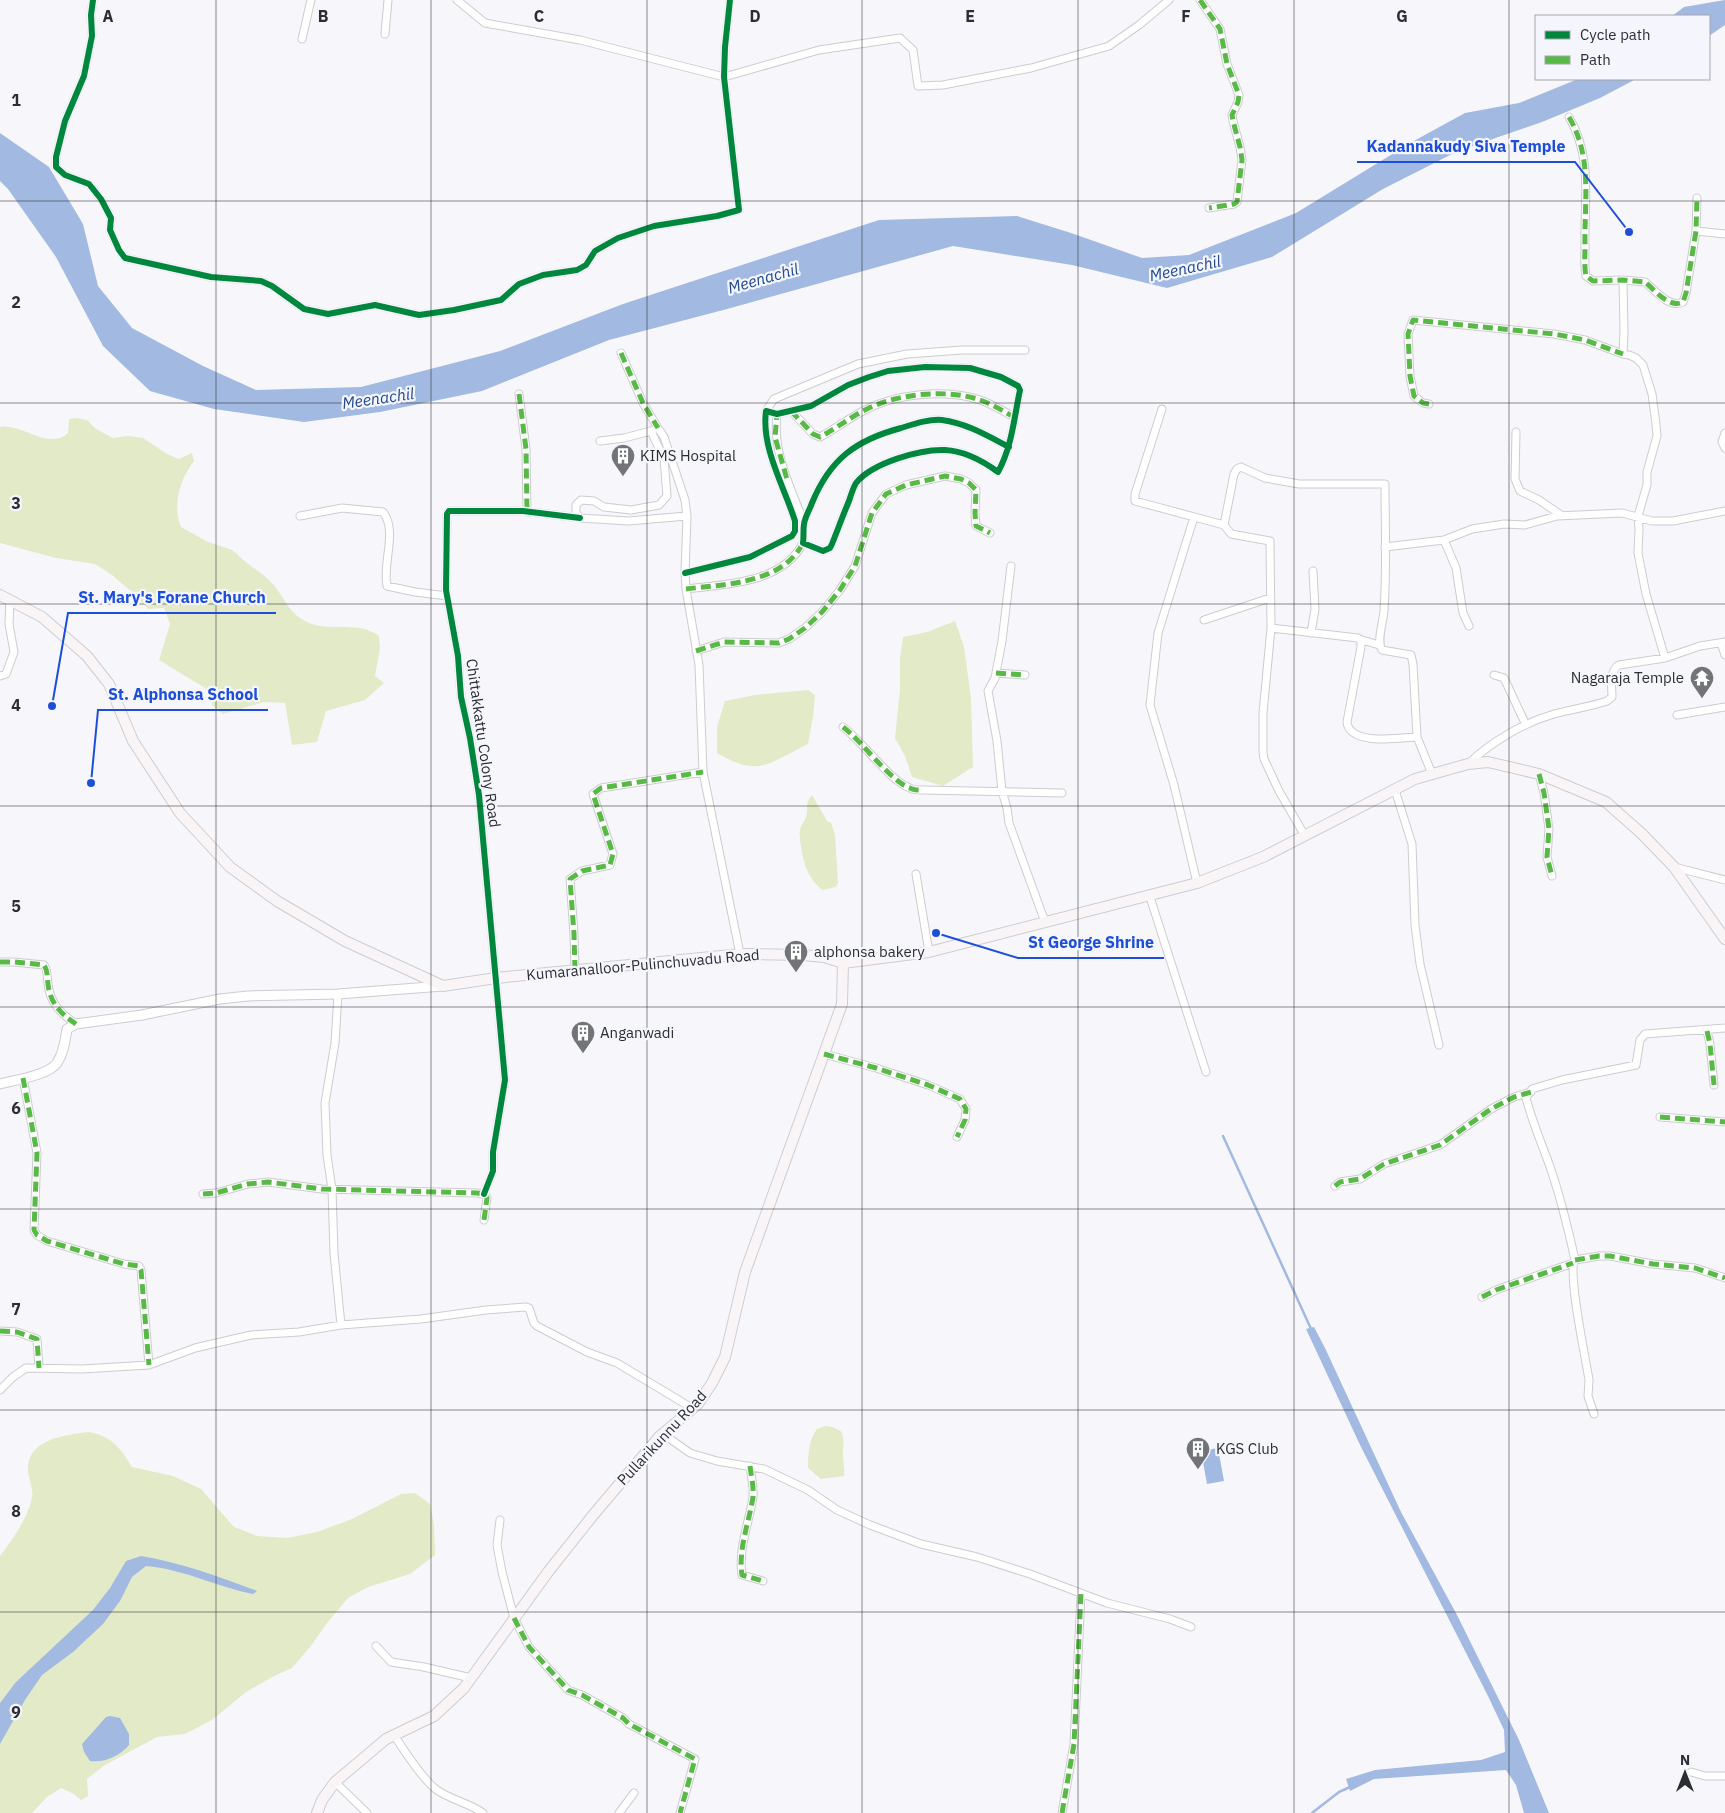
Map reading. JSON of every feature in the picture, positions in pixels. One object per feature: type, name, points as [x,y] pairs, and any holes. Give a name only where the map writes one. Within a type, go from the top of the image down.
[{"type":"main road","points":[[5,598],[42,617],[87,656],[109,684],[133,741],[180,813],[230,867],[277,901],[345,940],[442,986]]},
{"type":"main road","name":"Kumaranalloor-Pulinchuvadu Road","points":[[442,986],[496,978],[740,954],[803,955],[824,957],[843,963],[929,952],[1197,883],[1263,857],[1415,779],[1468,764],[1488,762],[1539,774],[1606,802],[1674,867],[1725,939]]},
{"type":"main road","name":"Pullarikunnu Road","points":[[317,1813],[322,1800],[336,1782],[386,1739],[434,1716],[464,1688],[514,1618],[594,1514],[663,1434],[698,1404],[712,1382],[725,1357],[745,1272],[842,1004],[843,963]]},
{"type":"street","points":[[93,0],[91,15],[92,36],[84,76],[65,121],[56,157],[56,167],[64,175],[89,184],[101,199],[111,218],[110,230],[119,250],[125,258],[210,277],[261,280],[304,309],[328,314],[375,305],[419,315],[501,300],[519,284],[543,275],[577,270],[586,265],[595,251],[618,238],[654,226],[717,216],[739,210],[724,77],[730,0]]},
{"type":"street","points":[[302,39],[311,0]]},
{"type":"street","points":[[385,34],[388,0]]},
{"type":"street","points":[[457,0],[484,23],[580,40],[724,77],[819,50],[900,38],[913,50],[918,86],[943,86],[1031,68],[1109,46],[1139,25],[1169,0]]},
{"type":"street","points":[[1200,0],[1220,29],[1227,64],[1239,94],[1238,102],[1232,115],[1232,121],[1240,146],[1242,160],[1238,202],[1209,208]]},
{"type":"street","points":[[1569,118],[1578,133],[1584,161],[1587,196],[1584,234],[1586,276],[1593,280],[1645,282],[1654,291],[1671,302],[1678,304],[1683,302],[1696,231],[1697,198]]},
{"type":"street","points":[[1696,231],[1725,234]]},
{"type":"street","points":[[1622,354],[1624,331],[1623,280]]},
{"type":"street","points":[[1429,404],[1414,396],[1410,376],[1408,334],[1412,320],[1554,334],[1585,340],[1636,358],[1643,365],[1652,394],[1656,436],[1647,472],[1647,485],[1638,516],[1638,553],[1646,594],[1665,658]]},
{"type":"street","points":[[685,573],[750,557],[785,540],[795,532],[795,522],[768,442],[765,421],[766,411],[774,399],[858,364],[907,354],[962,350],[1025,350]]},
{"type":"street","points":[[580,518],[576,513],[576,505],[581,500],[594,501],[604,507],[631,510],[659,505],[667,496],[664,459],[655,429],[621,353]]},
{"type":"street","points":[[766,411],[777,414],[811,406],[848,385],[888,371],[924,367],[970,368],[1001,377],[1018,386],[1020,390],[1009,446],[998,472],[974,457],[946,450],[911,455],[885,463],[871,470],[855,484],[830,548],[823,550],[803,543]]},
{"type":"street","points":[[519,394],[526,449],[527,512],[628,521],[686,516]]},
{"type":"street","points":[[790,411],[813,434],[820,437],[864,410],[879,404],[919,395],[965,396],[980,400],[1014,417]]},
{"type":"street","points":[[1162,409],[1137,486],[1135,501],[1224,525],[1231,534],[1270,541],[1271,628],[1264,713],[1264,759],[1292,816],[1305,836]]},
{"type":"street","points":[[777,414],[775,427],[777,448],[788,485],[804,523]]},
{"type":"street","points":[[686,590],[737,583],[762,576],[784,564],[803,543],[804,523],[818,488],[827,473],[852,448],[867,439],[884,432],[940,420],[975,429],[1009,446]]},
{"type":"street","points":[[600,441],[624,438],[655,429]]},
{"type":"street","points":[[655,429],[664,437],[685,500],[686,590],[699,665],[703,772],[740,954]]},
{"type":"street","points":[[1516,432],[1516,486],[1520,491],[1539,500],[1561,516]]},
{"type":"street","points":[[1725,432],[1722,442],[1725,448]]},
{"type":"street","points":[[1224,525],[1234,474],[1236,469],[1241,467],[1265,478],[1299,484],[1385,484],[1386,587],[1384,622],[1379,645]]},
{"type":"street","points":[[696,651],[724,642],[779,643],[806,628],[840,590],[855,566],[872,513],[878,503],[886,494],[906,484],[945,476],[961,479],[969,483],[976,490],[976,526],[990,533]]},
{"type":"street","points":[[300,516],[342,508],[383,512],[388,519],[389,550],[385,577],[387,586],[447,596]]},
{"type":"street","points":[[1385,547],[1444,540],[1472,529],[1504,524],[1525,525],[1561,516],[1622,513],[1652,521],[1673,521],[1725,511]]},
{"type":"street","name":"Chittakkattu Colony Road","points":[[484,1194],[493,1171],[493,1152],[505,1080],[479,795],[461,697],[458,656],[447,596],[447,512],[527,512]]},
{"type":"street","points":[[1194,517],[1158,633],[1150,705],[1174,785],[1197,883]]},
{"type":"street","points":[[1444,540],[1456,568],[1463,613],[1469,626]]},
{"type":"street","points":[[1011,566],[1002,641],[996,673],[988,691],[997,741],[1002,791],[1009,823],[1045,922]]},
{"type":"street","points":[[1311,633],[1315,609],[1313,571]]},
{"type":"street","points":[[0,676],[6,674],[14,652],[5,598]]},
{"type":"street","points":[[1204,620],[1270,598]]},
{"type":"street","points":[[1271,628],[1355,636],[1379,645],[1382,650],[1411,655],[1417,737],[1432,774]]},
{"type":"street","points":[[1360,639],[1361,647],[1347,722],[1349,729],[1354,734],[1370,739],[1417,737]]},
{"type":"street","points":[[1468,764],[1490,746],[1526,726],[1554,714],[1607,701],[1612,697],[1613,672],[1615,667],[1619,665],[1665,658],[1700,646],[1723,642],[1725,655]]},
{"type":"street","points":[[996,673],[1025,675]]},
{"type":"street","points":[[1494,675],[1504,678],[1526,726]]},
{"type":"street","points":[[1677,715],[1725,707]]},
{"type":"street","points":[[843,726],[854,735],[892,776],[909,788],[922,790],[1062,793]]},
{"type":"street","points":[[575,970],[570,879],[582,871],[610,864],[613,854],[593,794],[601,788],[703,772]]},
{"type":"street","points":[[1539,774],[1550,829],[1547,857],[1552,876]]},
{"type":"street","points":[[1395,790],[1412,844],[1415,925],[1420,964],[1439,1045]]},
{"type":"street","points":[[1674,867],[1725,880]]},
{"type":"street","points":[[916,874],[929,952]]},
{"type":"street","points":[[1149,894],[1206,1072]]},
{"type":"street","points":[[0,962],[44,965],[47,970],[49,994],[54,1005],[76,1024]]},
{"type":"street","points":[[0,1084],[38,1075],[56,1065],[62,1054],[67,1029],[76,1024],[142,1015],[220,999],[248,996],[338,994],[442,986]]},
{"type":"street","points":[[338,994],[335,1043],[325,1103],[332,1189],[334,1253],[341,1326]]},
{"type":"street","points":[[1594,1414],[1588,1396],[1589,1380],[1572,1282],[1574,1262],[1562,1206],[1526,1098],[1532,1089],[1562,1080],[1636,1065],[1640,1040],[1645,1034],[1725,1028]]},
{"type":"street","points":[[1707,1030],[1714,1085]]},
{"type":"street","points":[[824,1054],[928,1085],[960,1099],[966,1109],[965,1120],[958,1137]]},
{"type":"street","points":[[22,1078],[37,1153],[34,1230],[37,1235],[47,1240],[124,1264],[139,1266],[141,1270],[148,1365]]},
{"type":"street","points":[[1335,1186],[1340,1182],[1360,1179],[1384,1164],[1440,1145],[1491,1109],[1514,1097],[1530,1092]]},
{"type":"street","points":[[1660,1117],[1725,1122]]},
{"type":"street","points":[[203,1194],[216,1193],[248,1184],[268,1182],[322,1189],[484,1194],[487,1198],[484,1220]]},
{"type":"street","points":[[1482,1297],[1496,1290],[1574,1262],[1600,1256],[1695,1268],[1725,1278]]},
{"type":"street","points":[[0,1390],[13,1377],[26,1368],[82,1369],[148,1365],[195,1348],[251,1335],[421,1320],[486,1310],[526,1307],[529,1308],[534,1323],[537,1326],[587,1352],[617,1363],[692,1408]]},
{"type":"street","points":[[0,1332],[17,1332],[37,1339],[39,1368]]},
{"type":"street","points":[[663,1434],[690,1453],[736,1465],[764,1469],[808,1490],[837,1510],[870,1525],[921,1544],[977,1557],[1108,1603],[1170,1619],[1191,1627]]},
{"type":"street","points":[[750,1466],[753,1495],[740,1565],[742,1575],[763,1581]]},
{"type":"street","points":[[500,1520],[497,1545],[502,1572],[514,1618],[529,1648],[568,1690],[582,1695],[623,1718],[630,1724],[695,1759],[680,1813]]},
{"type":"street","points":[[1062,1813],[1074,1744],[1081,1594]]},
{"type":"street","points":[[376,1646],[391,1662],[424,1667],[471,1678]]},
{"type":"street","points":[[394,1735],[405,1752],[436,1790],[483,1813]]},
{"type":"street","points":[[1691,1772],[1705,1776],[1725,1776]]},
{"type":"street","points":[[336,1782],[366,1813]]},
{"type":"street","points":[[619,1813],[634,1793]]},
{"type":"green space","points":[[69,419],[87,420],[96,429],[113,438],[128,436],[143,438],[167,454],[179,459],[192,453],[194,461],[181,484],[177,501],[178,519],[181,527],[208,542],[232,550],[270,581],[292,611],[304,620],[320,626],[355,627],[372,631],[379,636],[380,648],[375,676],[384,683],[365,700],[326,711],[317,742],[292,745],[285,703],[264,702],[223,714],[212,705],[210,691],[159,660],[170,624],[164,608],[148,609],[112,575],[95,564],[56,558],[0,543],[0,427],[17,429],[43,438],[52,439],[60,438],[68,433]]},
{"type":"green space","points":[[955,621],[964,647],[971,698],[973,767],[943,786],[912,777],[905,756],[895,738],[900,689],[900,659],[903,637],[927,632]]},
{"type":"green space","points":[[808,690],[815,695],[808,744],[773,762],[754,766],[731,761],[717,753],[717,727],[725,701],[755,695]]},
{"type":"green space","points":[[812,795],[827,821],[831,823],[835,835],[838,883],[836,887],[822,890],[807,870],[800,838],[801,828],[807,814],[807,804]]},
{"type":"green space","points":[[826,1426],[841,1431],[844,1476],[821,1479],[808,1468],[809,1453],[814,1433],[817,1429]]},
{"type":"green space","points":[[89,1432],[104,1437],[115,1444],[132,1467],[173,1476],[201,1489],[234,1527],[257,1536],[287,1538],[317,1532],[352,1519],[401,1494],[415,1493],[430,1504],[434,1525],[435,1555],[410,1574],[368,1587],[348,1598],[292,1668],[246,1692],[212,1720],[185,1734],[157,1737],[105,1765],[87,1779],[88,1796],[81,1800],[74,1794],[61,1788],[47,1797],[32,1813],[0,1813],[0,1556],[19,1528],[30,1506],[32,1492],[28,1471],[29,1460],[33,1452],[40,1445],[59,1437]]},
{"type":"water","points":[[1725,0],[1725,25],[1710,35],[1710,15],[1673,15],[1684,7]]},
{"type":"water","name":"Meenachil","points":[[1576,80],[1634,80],[1600,98],[1542,122],[1458,151],[1383,189],[1272,257],[1167,288],[1072,265],[953,246],[609,340],[482,391],[380,412],[304,422],[214,409],[150,391],[103,346],[56,257],[8,189],[0,181],[0,133],[49,167],[83,224],[98,286],[132,328],[203,366],[256,390],[361,387],[500,351],[623,304],[879,220],[1017,216],[1142,258],[1189,255],[1296,213],[1412,142],[1465,113],[1519,103]]},
{"type":"water","points":[[1314,1327],[1401,1512],[1457,1615],[1519,1740],[1549,1813],[1524,1813],[1516,1785],[1506,1770],[1374,1779],[1350,1791],[1346,1779],[1375,1770],[1481,1760],[1505,1752],[1504,1730],[1361,1447],[1306,1329]]},
{"type":"water","points":[[1218,1448],[1224,1481],[1207,1484],[1201,1451]]},
{"type":"water","points":[[141,1556],[199,1570],[257,1591],[253,1594],[187,1574],[146,1566],[132,1577],[120,1601],[103,1624],[73,1652],[42,1675],[25,1700],[0,1744],[0,1703],[16,1682],[93,1610],[110,1588],[126,1561]]},
{"type":"water","points":[[106,1717],[120,1718],[129,1734],[129,1745],[111,1758],[101,1761],[90,1761],[84,1752],[82,1744]]},
{"type":"waterway","points":[[1223,1136],[1312,1331]]},
{"type":"waterway","points":[[1312,1813],[1339,1792],[1350,1787]]},
{"type":"marked path","points":[[1200,0],[1220,29],[1227,64],[1239,95],[1232,115],[1242,160],[1237,202],[1209,208]]},
{"type":"marked path","points":[[1569,117],[1577,132],[1584,164],[1586,180],[1585,268],[1586,276],[1593,281],[1623,280],[1645,282],[1667,301],[1673,303],[1683,302],[1696,231],[1697,198]]},
{"type":"marked path","points":[[1429,404],[1423,403],[1414,396],[1410,376],[1408,334],[1413,320],[1554,334],[1585,340],[1623,354]]},
{"type":"marked path","points":[[621,353],[643,403],[658,428]]},
{"type":"marked path","points":[[519,394],[526,449],[527,512]]},
{"type":"marked path","points":[[791,411],[813,434],[820,437],[857,414],[876,405],[890,400],[920,395],[952,394],[966,396],[980,400],[1014,417]]},
{"type":"marked path","points":[[781,413],[777,414],[775,437],[788,483]]},
{"type":"marked path","points":[[696,651],[724,642],[779,643],[789,639],[805,628],[822,612],[840,590],[855,566],[872,513],[886,494],[906,485],[945,476],[961,479],[969,483],[976,490],[976,526],[990,533]]},
{"type":"marked path","points":[[686,589],[735,583],[767,574],[781,567],[794,557],[803,543]]},
{"type":"marked path","points":[[996,673],[1025,675]]},
{"type":"marked path","points":[[843,727],[894,778],[911,789],[922,790]]},
{"type":"marked path","points":[[575,970],[570,879],[582,871],[610,865],[613,854],[593,794],[601,788],[703,772]]},
{"type":"marked path","points":[[1539,774],[1544,793],[1549,829],[1547,857],[1552,876]]},
{"type":"marked path","points":[[0,962],[44,965],[51,997],[61,1012],[76,1024]]},
{"type":"marked path","points":[[1707,1031],[1714,1085]]},
{"type":"marked path","points":[[824,1054],[928,1085],[960,1099],[966,1109],[965,1120],[957,1137]]},
{"type":"marked path","points":[[23,1078],[37,1153],[34,1230],[37,1235],[47,1241],[124,1264],[139,1266],[141,1270],[149,1365]]},
{"type":"marked path","points":[[1335,1186],[1340,1182],[1360,1179],[1384,1164],[1440,1145],[1491,1109],[1514,1097],[1531,1092]]},
{"type":"marked path","points":[[1660,1117],[1725,1122]]},
{"type":"marked path","points":[[203,1194],[216,1193],[248,1184],[268,1182],[322,1189],[477,1193],[484,1194],[487,1198],[484,1220]]},
{"type":"marked path","points":[[1575,1260],[1610,1256],[1653,1264],[1695,1268],[1725,1278]]},
{"type":"marked path","points":[[1482,1297],[1496,1290],[1573,1263]]},
{"type":"marked path","points":[[0,1331],[17,1332],[37,1339],[39,1368]]},
{"type":"marked path","points":[[750,1466],[753,1497],[741,1556],[742,1575],[763,1581]]},
{"type":"marked path","points":[[1062,1813],[1074,1744],[1081,1594]]},
{"type":"marked path","points":[[514,1618],[529,1647],[568,1690],[582,1695],[623,1718],[629,1724],[695,1759],[680,1813]]},
{"type":"cycle path","points":[[93,0],[91,15],[92,36],[84,76],[65,121],[56,157],[56,167],[65,175],[89,184],[101,199],[111,218],[110,230],[119,250],[125,258],[211,277],[261,281],[272,286],[304,309],[328,314],[375,305],[419,315],[501,300],[519,284],[543,275],[577,270],[586,265],[595,251],[618,238],[654,226],[717,216],[739,210],[724,77],[730,0]]},
{"type":"cycle path","points":[[685,573],[750,557],[792,536],[795,531],[795,521],[770,453],[765,425],[766,411],[777,414],[811,406],[848,385],[869,377],[888,371],[925,367],[970,368],[1001,377],[1018,386],[1020,390],[1010,442],[1006,453],[1003,462],[998,472],[973,457],[945,450],[910,455],[873,469],[856,483],[832,544],[830,548],[823,551],[803,543],[805,519],[827,474],[836,463],[858,445],[885,433],[921,422],[942,420],[968,427],[985,434],[993,439],[1001,443],[1009,447]]},
{"type":"cycle path","points":[[484,1194],[493,1171],[493,1152],[505,1080],[479,795],[461,697],[458,656],[446,590],[447,514],[449,511],[523,511],[580,518]]},
{"type":"place","name":"Kadannakudy Siva Temple","points":[[1629,232]]},
{"type":"place","name":"KIMS Hospital","points":[[623,477]]},
{"type":"place","name":"Nagaraja Temple","points":[[1702,699]]},
{"type":"place","name":"St. Mary's Forane Church","points":[[52,706]]},
{"type":"place","name":"St. Alphonsa School","points":[[91,783]]},
{"type":"place","name":"St George Shrine","points":[[936,933]]},
{"type":"place","name":"alphonsa bakery","points":[[796,973]]},
{"type":"place","name":"Anganwadi","points":[[583,1054]]},
{"type":"place","name":"KGS Club","points":[[1198,1470]]}]
